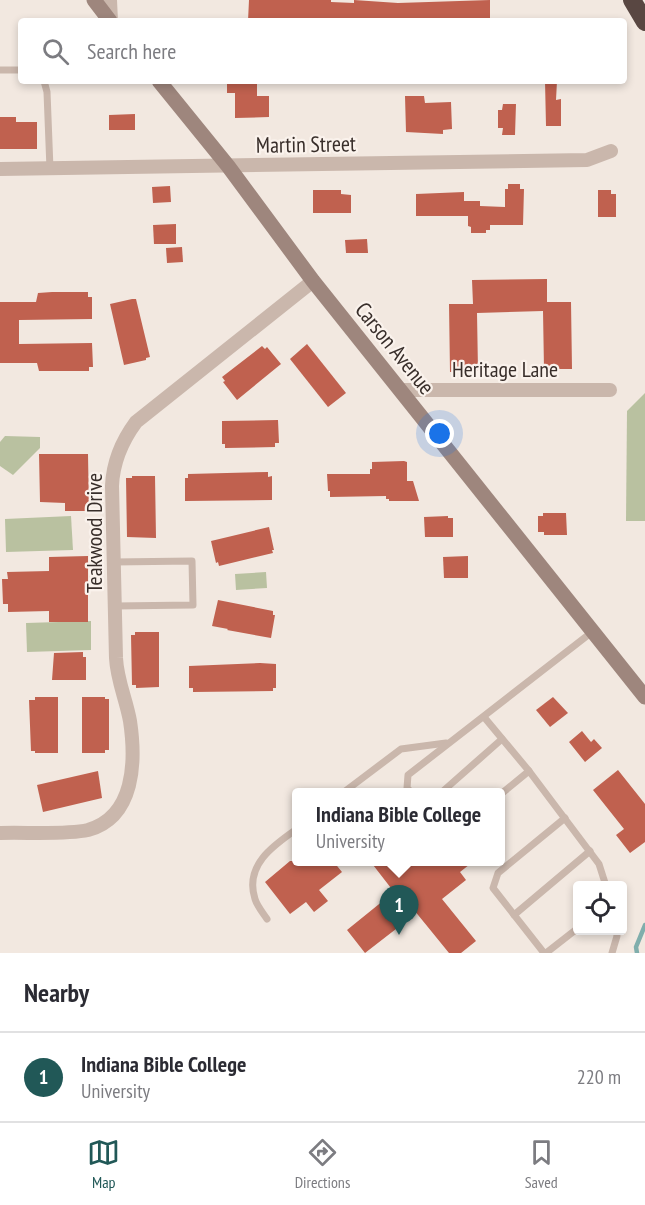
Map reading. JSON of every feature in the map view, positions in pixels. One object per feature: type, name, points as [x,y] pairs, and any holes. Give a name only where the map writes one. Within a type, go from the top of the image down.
[{"type":"highway","points":[[632,0],[645,22]]},
{"type":"main road","points":[[94,0],[108,18]]},
{"type":"main road","name":"Carson Avenue","points":[[161,84],[228,166],[313,281],[645,697]]},
{"type":"street","points":[[110,0],[110,18]]},
{"type":"street","name":"Martin Street","points":[[0,169],[587,160],[611,151]]},
{"type":"street","name":"Teakwood Drive","points":[[0,832],[75,831],[98,826],[111,818],[120,808],[127,795],[130,779],[131,735],[130,720],[117,671],[113,472],[118,452],[128,433],[147,413],[313,281]]},
{"type":"street","name":"Heritage Lane","points":[[400,390],[610,390]]},
{"type":"lane","points":[[0,70],[18,70]]},
{"type":"lane","points":[[45,84],[50,169]]},
{"type":"lane","points":[[114,562],[192,561],[193,594],[193,605],[115,606]]},
{"type":"lane","points":[[407,788],[408,775],[592,632]]},
{"type":"lane","points":[[484,717],[590,851],[599,864],[605,881]]},
{"type":"lane","points":[[446,788],[502,739]]},
{"type":"lane","points":[[349,788],[401,749],[448,742]]},
{"type":"lane","points":[[505,792],[529,771]]},
{"type":"lane","points":[[565,818],[498,873],[493,888],[545,953],[573,932]]},
{"type":"lane","points":[[267,919],[255,899],[253,882],[257,864],[270,848],[292,833]]},
{"type":"lane","points":[[514,915],[590,851]]},
{"type":"lane","points":[[612,953],[617,935]]},
{"type":"green space","points":[[645,393],[645,521],[626,521],[627,411]]},
{"type":"green space","points":[[5,436],[40,437],[40,448],[13,475],[0,466],[0,442]]},
{"type":"green space","points":[[71,516],[73,550],[6,552],[5,519]]},
{"type":"green space","points":[[266,572],[267,588],[236,590],[235,574]]},
{"type":"green space","points":[[91,621],[91,650],[27,652],[26,623]]},
{"type":"building","points":[[249,0],[331,0],[331,2],[354,3],[354,0],[398,3],[490,0],[490,18],[248,18]]},
{"type":"building","points":[[227,84],[257,84],[257,96],[269,96],[269,117],[235,118],[235,93],[227,93]]},
{"type":"building","points":[[545,84],[557,84],[556,100],[561,99],[561,126],[546,126]]},
{"type":"building","points":[[405,96],[424,96],[425,103],[451,102],[452,129],[443,130],[443,134],[406,132]]},
{"type":"building","points":[[503,104],[516,104],[515,135],[502,135],[503,128],[498,128],[498,110],[502,110]]},
{"type":"building","points":[[135,114],[135,130],[109,130],[109,115]]},
{"type":"building","points":[[0,117],[16,117],[16,122],[37,122],[37,149],[0,149]]},
{"type":"building","points":[[508,184],[520,184],[520,189],[524,189],[523,225],[490,225],[490,230],[486,230],[486,233],[471,233],[468,216],[416,216],[416,194],[464,192],[464,201],[480,201],[480,206],[505,207],[505,189],[508,189]]},
{"type":"building","points":[[170,186],[171,202],[153,203],[152,187]]},
{"type":"building","points":[[313,190],[341,190],[341,194],[351,195],[351,213],[313,213]]},
{"type":"building","points":[[598,190],[611,190],[611,194],[616,194],[616,217],[598,217]]},
{"type":"building","points":[[176,224],[176,244],[154,244],[153,225]]},
{"type":"building","points":[[367,239],[368,253],[346,253],[345,240]]},
{"type":"building","points":[[182,247],[183,262],[167,263],[166,248]]},
{"type":"building","points":[[547,279],[547,302],[571,302],[572,369],[544,369],[543,311],[477,313],[478,371],[450,372],[449,304],[473,304],[472,280]]},
{"type":"building","points":[[88,292],[88,297],[92,297],[92,319],[19,320],[19,344],[92,343],[93,367],[89,367],[89,371],[39,371],[37,363],[0,363],[0,302],[36,302],[38,293]]},
{"type":"building","points":[[136,299],[150,357],[124,365],[110,304]]},
{"type":"building","points":[[307,344],[346,393],[328,407],[290,359]]},
{"type":"building","points":[[262,346],[265,349],[267,347],[281,364],[237,400],[223,382],[225,381],[222,377]]},
{"type":"building","points":[[278,420],[279,443],[275,443],[275,447],[225,448],[225,444],[222,444],[222,421]]},
{"type":"building","points":[[39,454],[88,454],[89,511],[65,511],[65,503],[40,502]]},
{"type":"building","points":[[372,462],[407,462],[407,481],[413,481],[419,501],[389,501],[386,496],[330,497],[327,474],[370,474]]},
{"type":"building","points":[[268,472],[268,477],[272,476],[272,500],[185,501],[185,478],[188,478],[188,474]]},
{"type":"building","points":[[132,476],[155,476],[156,538],[127,537],[126,478],[132,478]]},
{"type":"building","points":[[543,513],[566,513],[567,535],[544,535],[544,532],[538,532],[538,516],[543,516]]},
{"type":"building","points":[[448,516],[448,518],[453,518],[453,537],[425,537],[424,517]]},
{"type":"building","points":[[269,527],[273,553],[219,566],[218,562],[216,563],[211,541]]},
{"type":"building","points":[[88,556],[88,622],[49,622],[49,611],[8,612],[8,604],[3,604],[2,579],[8,579],[7,572],[49,571],[49,557]]},
{"type":"building","points":[[468,556],[468,578],[444,578],[443,557]]},
{"type":"building","points":[[218,600],[273,611],[275,615],[271,638],[212,626]]},
{"type":"building","points":[[135,632],[159,632],[159,687],[136,688],[136,685],[132,685],[131,635],[135,635]]},
{"type":"building","points":[[83,652],[83,657],[86,657],[86,680],[52,680],[54,653]]},
{"type":"building","points":[[276,664],[276,688],[273,688],[273,691],[193,692],[193,688],[189,688],[189,666]]},
{"type":"building","points":[[35,697],[58,697],[58,753],[31,751],[29,700],[35,700]]},
{"type":"building","points":[[82,697],[109,699],[109,750],[105,750],[105,753],[82,753]]},
{"type":"building","points":[[553,697],[568,713],[550,727],[536,710]]},
{"type":"building","points":[[582,731],[591,742],[594,739],[602,748],[585,762],[569,742]]},
{"type":"building","points":[[618,770],[645,804],[645,842],[630,853],[616,835],[624,829],[593,790]]},
{"type":"building","points":[[98,771],[102,798],[43,812],[37,785]]},
{"type":"building","points":[[290,861],[292,861],[292,866],[337,866],[342,872],[319,890],[328,901],[314,912],[306,902],[290,914],[265,882]]},
{"type":"building","points":[[374,866],[468,866],[460,872],[466,880],[442,899],[476,941],[461,953],[449,953],[401,894],[405,922],[365,953],[347,930],[394,892]]},
{"type":"waterway","points":[[637,953],[636,947],[645,925]]},
{"type":"place","name":"Indiana Bible College","points":[[399,935]]}]
